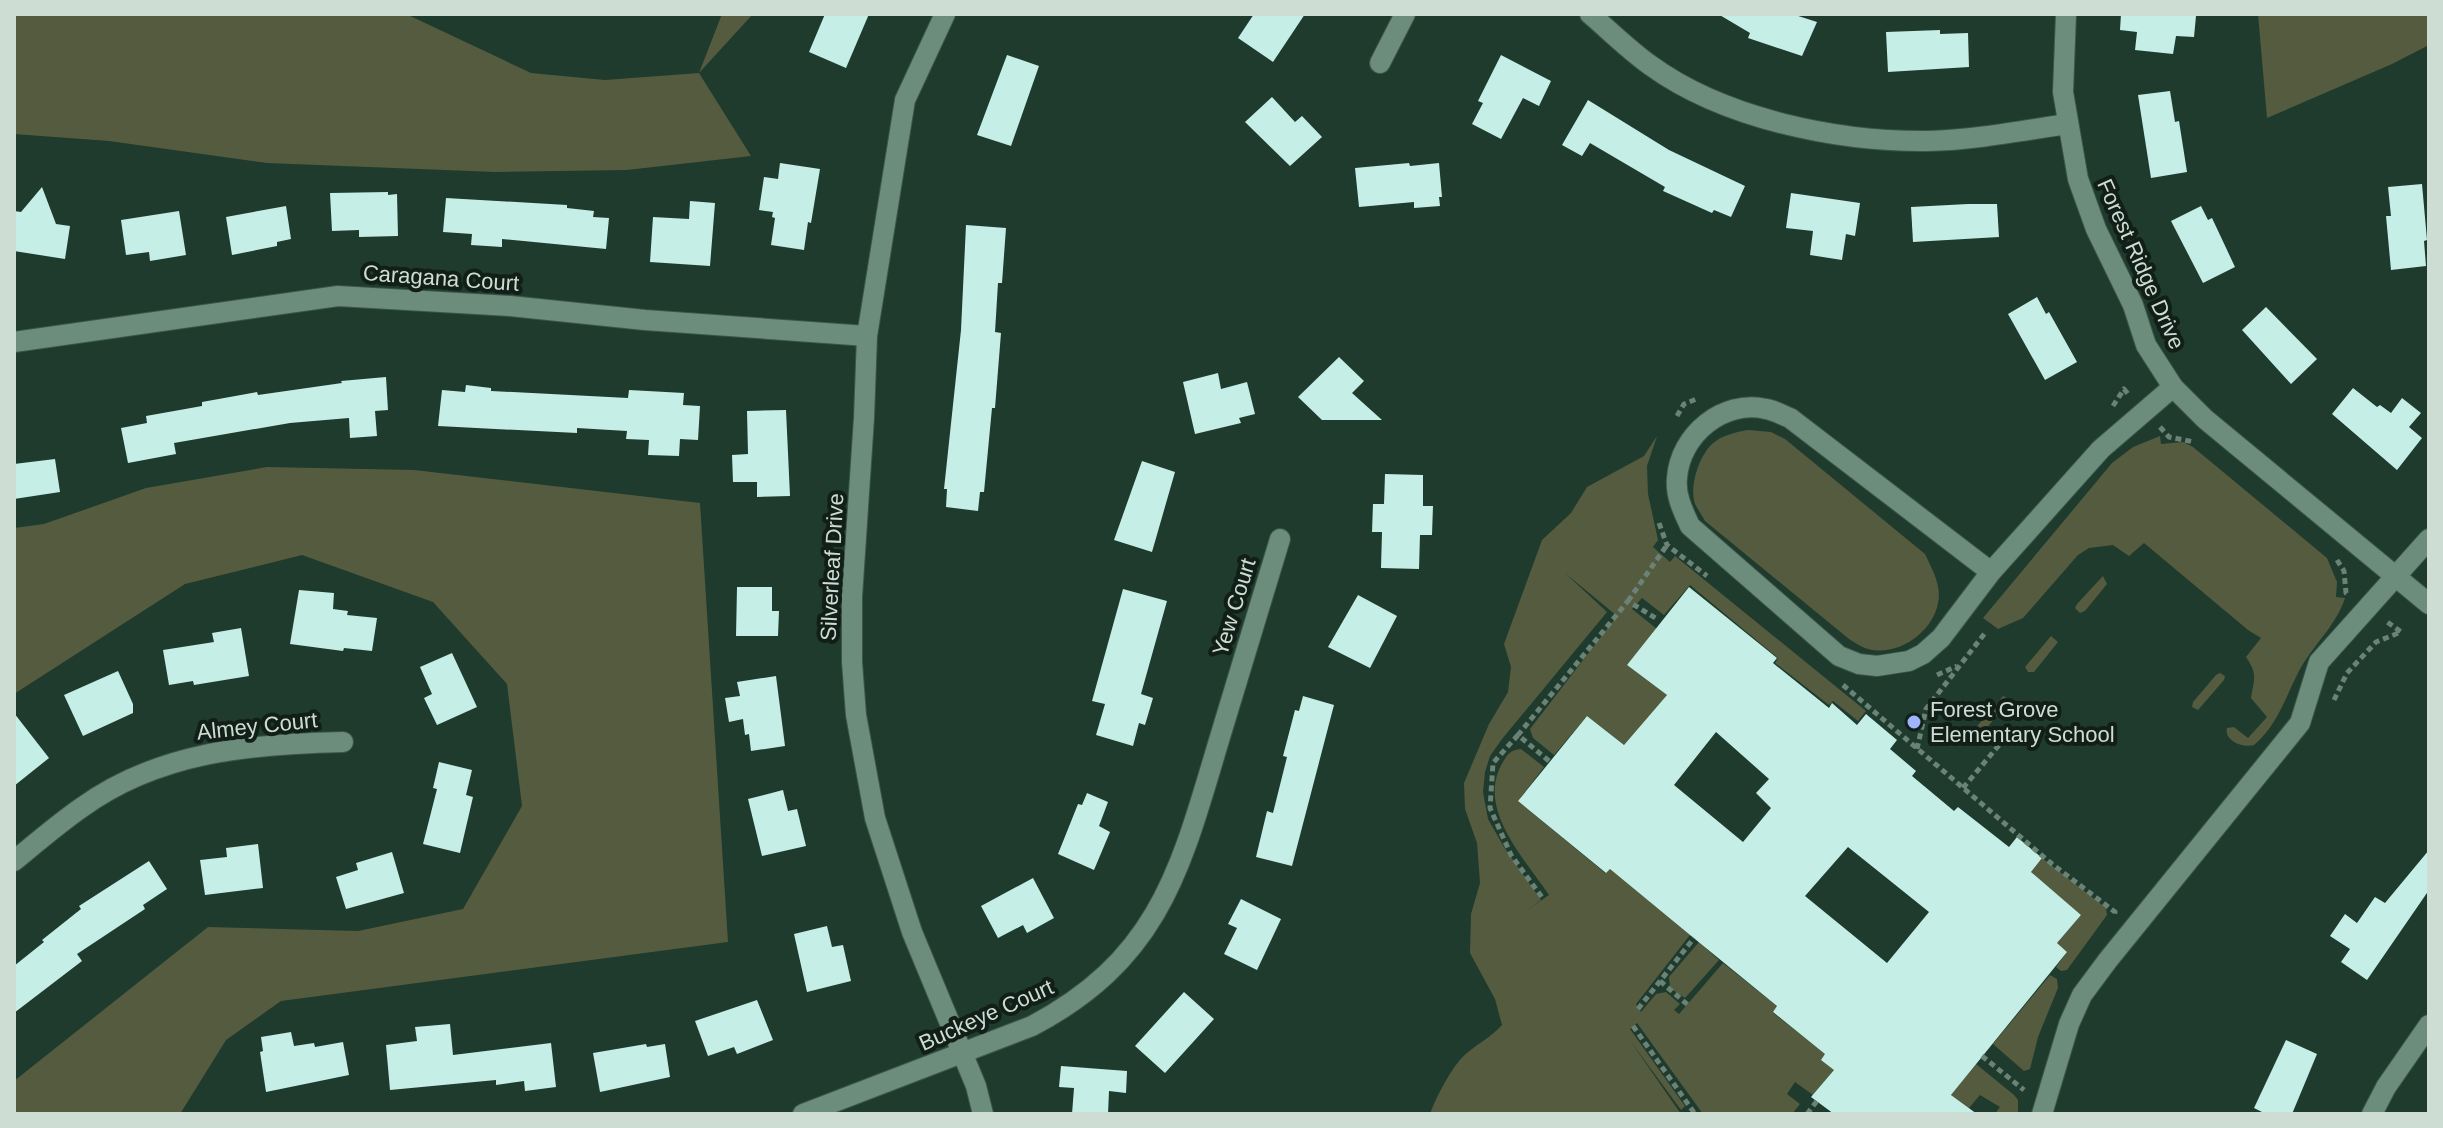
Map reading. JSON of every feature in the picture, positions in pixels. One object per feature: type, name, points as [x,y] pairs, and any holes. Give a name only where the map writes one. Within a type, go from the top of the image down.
[{"type":"street","name":"Silverleaf Drive","points":[[945,14],[905,100],[867,336],[852,597],[852,662],[856,715],[875,818],[891,872],[976,1086],[983,1114]]},
{"type":"street","points":[[1380,63],[1405,14]]},
{"type":"street","points":[[1590,14],[1652,67],[1704,95],[1751,114],[1811,129],[1867,138],[1929,141],[2067,124]]},
{"type":"street","name":"Forest Ridge Drive","points":[[2066,14],[2062,59],[2067,124],[2078,179],[2096,229],[2133,305],[2146,345],[2173,387],[2205,419],[2429,604]]},
{"type":"street","name":"Caragana Court","points":[[14,342],[338,296],[510,306],[645,320],[867,336]]},
{"type":"street","points":[[1991,572],[1790,418],[1765,408],[1744,408],[1719,414],[1700,428],[1684,451],[1677,478],[1680,502],[1690,526],[1839,656],[1859,664],[1877,666],[1909,661],[1923,654],[1941,638],[1991,572],[2101,449],[2173,387]]},
{"type":"street","name":"Yew Court","points":[[1235,688],[1280,539]]},
{"type":"street","points":[[2042,1114],[2069,1024],[2082,995],[2300,723],[2319,662],[2429,539]]},
{"type":"street","name":"Buckeye Court","points":[[803,1114],[1032,1026],[1064,1009],[1105,977],[1141,936],[1170,889],[1193,826],[1235,688]]},
{"type":"street","name":"Almey Court","points":[[14,861],[82,807],[118,784],[159,767],[221,750],[343,742]]},
{"type":"street","points":[[2372,1114],[2386,1087],[2429,1025]]},
{"type":"path","points":[[2106,415],[2124,389],[2169,437],[2194,442],[2206,452]]},
{"type":"path","points":[[1676,417],[1684,404],[1711,393]]},
{"type":"path","points":[[1657,517],[1667,545],[1714,582]]},
{"type":"path","points":[[1544,900],[1511,855],[1490,808],[1493,763],[1628,601],[1667,545]]},
{"type":"path","points":[[2331,705],[2347,673],[2376,642],[2401,632],[2346,593],[2344,571],[2335,558]]},
{"type":"path","points":[[1628,601],[1657,619]]},
{"type":"path","points":[[1917,749],[1926,709],[1985,633]]},
{"type":"path","points":[[1831,676],[2052,864],[2115,912],[2108,923],[2127,937]]},
{"type":"path","points":[[1963,788],[2010,732]]},
{"type":"path","points":[[1518,735],[1549,761]]},
{"type":"path","points":[[1638,1009],[1694,938]]},
{"type":"path","points":[[1660,981],[1688,1005]]},
{"type":"path","points":[[1633,1026],[1695,1114]]},
{"type":"path","points":[[1982,1056],[2024,1090],[2029,1077]]},
{"type":"path","points":[[1807,1114],[1817,1101]]},
{"type":"green space","points":[[14,14],[406,14],[531,73],[605,80],[699,73],[751,156],[627,170],[495,172],[267,163],[109,141],[14,134]]},
{"type":"green space","points":[[722,14],[753,14],[699,73]]},
{"type":"green space","points":[[2258,14],[2429,14],[2429,45],[2267,118]]},
{"type":"green space","points":[[1748,430],[1771,432],[1785,439],[1925,554],[1936,578],[1939,597],[1935,614],[1921,633],[1900,647],[1888,650],[1861,646],[1705,521],[1693,497],[1699,464],[1707,449],[1716,441]]},
{"type":"green space","points":[[1657,436],[1647,466],[1648,494],[1658,540],[1653,547],[1670,562],[1675,556],[1866,711],[1858,721],[1833,701],[1829,705],[1775,663],[1778,658],[1690,585],[1664,615],[1642,598],[1632,609],[1657,629],[1627,665],[1667,695],[1624,745],[1587,716],[1554,755],[1533,738],[1530,729],[1617,616],[1565,573],[1607,612],[1490,756],[1483,792],[1488,819],[1541,900],[1520,915],[1549,895],[1506,832],[1495,797],[1496,779],[1503,762],[1510,752],[1521,749],[1544,767],[1518,801],[1605,873],[1610,869],[1690,935],[1636,1004],[1641,1012],[1656,994],[1666,992],[1680,1004],[1674,1010],[1679,1014],[1723,963],[1777,1006],[1773,1013],[1825,1053],[1834,1070],[1813,1095],[1795,1082],[1787,1094],[1800,1104],[1792,1114],[1703,1114],[1637,1023],[1630,1029],[1685,1106],[1681,1110],[1631,1042],[1681,1114],[1430,1114],[1456,1065],[1502,1025],[1495,999],[1470,953],[1471,914],[1480,883],[1477,843],[1465,809],[1464,783],[1489,724],[1508,692],[1511,667],[1504,644],[1542,540],[1571,513],[1587,487],[1644,456]]},
{"type":"green space","points":[[2160,436],[2161,444],[2183,442],[2193,447],[2327,558],[2337,582],[2336,597],[2345,598],[2336,618],[2299,671],[2275,720],[2254,745],[2235,742],[2228,737],[2227,728],[2234,727],[2248,738],[2267,717],[2251,698],[2254,673],[2246,657],[2261,638],[2144,543],[2129,556],[2113,545],[2089,548],[2078,555],[2023,618],[1998,629],[1983,618],[2112,463],[2133,447]]},
{"type":"green space","points":[[267,467],[414,470],[700,503],[728,942],[281,1001],[226,1040],[180,1114],[14,1114],[14,1081],[208,927],[358,931],[463,909],[522,806],[507,684],[433,602],[302,555],[185,584],[14,694],[14,528],[44,524],[146,488]]},
{"type":"green space","points":[[2103,576],[2107,584],[2080,613],[2075,608],[2077,604]]},
{"type":"green space","points":[[2051,636],[2058,642],[2034,672],[2028,672],[2025,667]]},
{"type":"green space","points":[[2220,673],[2225,676],[2224,680],[2198,710],[2192,707],[2193,702]]},
{"type":"green space","points":[[2003,696],[2009,699],[2008,703],[1980,733],[1976,728]]},
{"type":"green space","points":[[2042,858],[2106,908],[2107,915],[2067,970],[2061,971],[2056,967],[2067,952],[2057,943],[2081,915],[2031,872]]},
{"type":"green space","points":[[1699,942],[1719,960],[1685,998],[1670,988],[1669,977]]},
{"type":"green space","points":[[2050,975],[2057,979],[2058,988],[2038,1037],[2030,1069],[2024,1071],[1993,1044]]},
{"type":"green space","points":[[1976,1064],[2014,1095],[2018,1100],[2018,1114],[1995,1114],[2000,1107],[1980,1095],[1969,1108],[1951,1095]]},
{"type":"building","points":[[825,14],[869,14],[846,68],[809,52]]},
{"type":"building","points":[[1254,14],[1305,14],[1273,62],[1238,38]]},
{"type":"building","points":[[1718,14],[1792,14],[1817,22],[1802,56],[1748,38],[1750,33]]},
{"type":"building","points":[[2121,14],[2196,16],[2194,37],[2176,36],[2173,54],[2135,50],[2137,32],[2120,30]]},
{"type":"building","points":[[1940,30],[1940,34],[1968,33],[1969,67],[1888,72],[1886,32]]},
{"type":"building","points":[[1007,55],[1039,66],[1011,146],[977,135]]},
{"type":"building","points":[[1501,55],[1551,81],[1539,106],[1523,98],[1501,139],[1472,124],[1483,103],[1478,101]]},
{"type":"building","points":[[2170,91],[2175,122],[2179,121],[2187,172],[2151,178],[2138,95]]},
{"type":"building","points":[[1272,97],[1295,122],[1302,116],[1322,137],[1290,166],[1245,122]]},
{"type":"building","points":[[1588,100],[1669,150],[1745,186],[1731,217],[1714,210],[1712,213],[1663,191],[1665,187],[1590,143],[1582,156],[1562,145]]},
{"type":"building","points":[[780,163],[820,169],[804,250],[771,245],[773,212],[759,210],[764,177],[778,179]]},
{"type":"building","points":[[1409,163],[1410,166],[1439,163],[1440,206],[1414,208],[1414,202],[1359,207],[1355,168]]},
{"type":"building","points":[[2422,184],[2426,266],[2391,270],[2386,216],[2391,216],[2388,187]]},
{"type":"building","points":[[42,187],[56,224],[70,226],[65,259],[14,251],[14,211],[21,212]]},
{"type":"building","points":[[388,192],[388,195],[397,194],[398,236],[359,237],[359,230],[332,231],[330,193]]},
{"type":"building","points":[[1791,193],[1860,203],[1855,236],[1846,234],[1842,260],[1810,255],[1813,231],[1786,228]]},
{"type":"building","points":[[446,198],[567,205],[567,208],[594,211],[593,217],[609,218],[606,249],[502,239],[502,247],[471,245],[472,234],[443,232]]},
{"type":"building","points":[[690,201],[715,203],[710,266],[650,262],[653,217],[689,219]]},
{"type":"building","points":[[1997,204],[1999,237],[1913,242],[1911,207]]},
{"type":"building","points":[[286,206],[291,239],[277,242],[277,246],[232,255],[226,217]]},
{"type":"building","points":[[2201,206],[2208,220],[2212,218],[2235,267],[2203,283],[2171,221]]},
{"type":"building","points":[[179,211],[186,255],[150,261],[149,252],[126,255],[121,220]]},
{"type":"building","points":[[966,225],[1006,228],[995,332],[1001,333],[995,408],[992,408],[984,492],[980,492],[978,511],[946,507],[947,489],[944,489],[961,330]]},
{"type":"building","points":[[2037,297],[2077,362],[2045,380],[2008,314]]},
{"type":"building","points":[[2266,307],[2317,359],[2291,384],[2242,330]]},
{"type":"building","points":[[1339,357],[1364,381],[1352,393],[1382,420],[1322,420],[1298,397]]},
{"type":"building","points":[[1218,373],[1221,389],[1247,382],[1255,414],[1239,418],[1241,423],[1195,434],[1183,382]]},
{"type":"building","points":[[386,377],[388,410],[375,411],[377,436],[350,438],[349,418],[290,423],[174,443],[176,454],[128,463],[121,428],[147,423],[146,416],[257,392],[258,395]]},
{"type":"building","points":[[466,385],[491,388],[491,391],[628,398],[629,390],[684,393],[683,405],[700,406],[698,440],[680,439],[679,456],[648,455],[649,440],[626,439],[627,431],[577,428],[577,433],[438,426],[442,390],[465,392]]},
{"type":"building","points":[[2353,388],[2377,407],[2380,405],[2391,413],[2402,398],[2421,413],[2409,427],[2422,438],[2397,470],[2332,414]]},
{"type":"building","points":[[786,410],[790,496],[757,497],[757,482],[733,482],[732,455],[748,454],[747,411]]},
{"type":"building","points":[[55,459],[60,492],[14,499],[14,464]]},
{"type":"building","points":[[1142,461],[1175,472],[1152,552],[1114,540]]},
{"type":"building","points":[[1385,474],[1423,475],[1423,506],[1433,506],[1432,535],[1420,535],[1419,569],[1381,568],[1382,532],[1372,532],[1373,504],[1384,504]]},
{"type":"building","points":[[737,587],[772,587],[772,611],[779,611],[778,636],[736,636]]},
{"type":"building","points":[[1689,587],[1777,658],[1773,663],[1829,708],[1832,703],[1857,725],[1866,714],[1897,740],[1890,749],[1916,771],[1912,776],[1954,811],[1958,807],[2009,847],[2017,837],[2042,858],[2031,872],[2081,915],[2057,943],[2067,952],[1951,1095],[1977,1114],[1834,1114],[1811,1097],[1834,1070],[1821,1060],[1825,1054],[1773,1012],[1777,1006],[1610,869],[1606,873],[1518,801],[1587,716],[1624,745],[1667,695],[1627,665]],"holes":[[[1716,732],[1769,779],[1756,793],[1771,808],[1743,842],[1674,785]],[[1848,847],[1929,912],[1887,963],[1805,896]]]},
{"type":"building","points":[[1123,589],[1167,601],[1141,694],[1153,698],[1145,725],[1139,723],[1133,746],[1096,735],[1105,704],[1092,701]]},
{"type":"building","points":[[299,590],[334,593],[333,609],[348,611],[347,615],[377,618],[372,651],[344,648],[343,651],[290,644]]},
{"type":"building","points":[[1358,595],[1397,616],[1370,668],[1328,647]]},
{"type":"building","points":[[241,628],[249,676],[194,685],[193,681],[169,685],[163,650],[214,642],[212,633]]},
{"type":"building","points":[[452,653],[477,707],[437,725],[424,698],[432,694],[420,667]]},
{"type":"building","points":[[118,671],[133,704],[133,713],[83,736],[64,695]]},
{"type":"building","points":[[776,676],[785,746],[751,751],[743,719],[729,722],[725,698],[740,696],[737,682]]},
{"type":"building","points":[[1303,696],[1334,705],[1292,866],[1256,857],[1267,811],[1273,813],[1287,757],[1283,756],[1295,710],[1299,711]]},
{"type":"building","points":[[14,713],[49,758],[14,786]]},
{"type":"building","points":[[439,762],[472,770],[466,795],[473,797],[460,853],[423,844],[437,789],[433,788]]},
{"type":"building","points":[[783,790],[788,811],[797,809],[806,846],[762,856],[748,799]]},
{"type":"building","points":[[1087,793],[1108,802],[1099,826],[1110,832],[1094,870],[1058,854],[1078,804],[1082,805]]},
{"type":"building","points":[[258,844],[263,888],[205,895],[200,860],[227,857],[226,848]]},
{"type":"building","points":[[2429,850],[2429,890],[2367,980],[2341,962],[2350,949],[2330,936],[2345,914],[2357,923],[2375,897],[2385,903]]},
{"type":"building","points":[[392,852],[404,893],[346,909],[336,877],[358,870],[356,863]]},
{"type":"building","points":[[149,861],[167,889],[143,905],[145,909],[77,954],[82,961],[14,1013],[14,966],[81,909],[79,906]]},
{"type":"building","points":[[1033,878],[1054,918],[1027,933],[1023,925],[998,938],[981,906]]},
{"type":"building","points":[[1241,899],[1281,919],[1257,970],[1224,954],[1237,928],[1228,924]]},
{"type":"building","points":[[827,926],[832,947],[843,945],[851,981],[807,992],[794,934]]},
{"type":"building","points":[[1184,992],[1214,1019],[1165,1073],[1135,1046]]},
{"type":"building","points":[[757,1000],[773,1040],[737,1054],[734,1047],[708,1056],[695,1021]]},
{"type":"building","points":[[450,1024],[453,1055],[551,1043],[556,1087],[525,1091],[524,1081],[496,1085],[496,1080],[390,1090],[386,1045],[417,1041],[415,1027]]},
{"type":"building","points":[[291,1032],[294,1046],[314,1043],[315,1047],[343,1042],[349,1075],[266,1092],[261,1037]]},
{"type":"building","points":[[2286,1040],[2317,1054],[2292,1114],[2266,1114],[2254,1108]]},
{"type":"building","points":[[646,1044],[647,1047],[665,1044],[670,1077],[600,1092],[593,1053]]},
{"type":"building","points":[[1061,1066],[1127,1071],[1126,1093],[1109,1091],[1108,1114],[1072,1114],[1074,1088],[1059,1087]]},
{"type":"place","name":"Forest Grove Elementary School","points":[[1914,722]]}]
